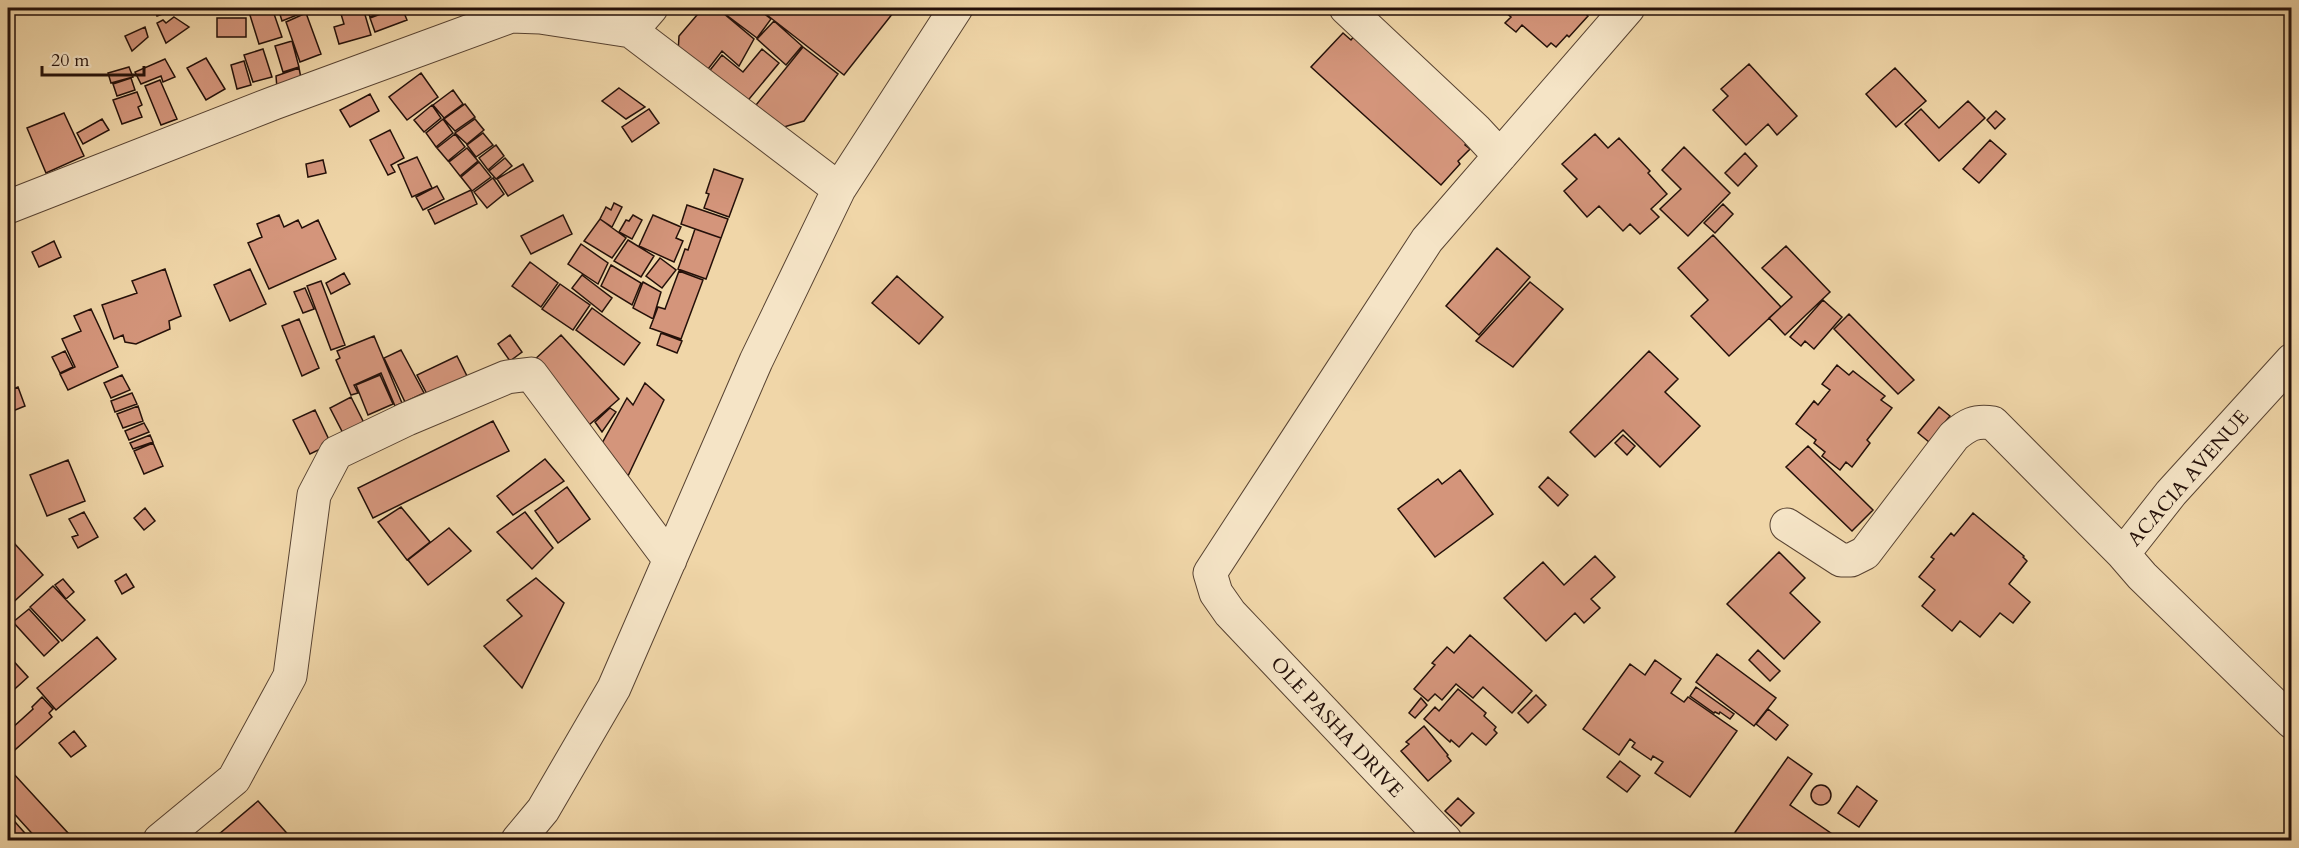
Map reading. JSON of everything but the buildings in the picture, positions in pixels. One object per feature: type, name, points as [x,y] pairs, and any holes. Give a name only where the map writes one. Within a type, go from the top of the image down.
[{"type":"street","points":[[518,840],[543,810],[614,688],[756,361],[839,189],[956,8]]},
{"type":"street","points":[[1346,8],[1475,129],[1500,156],[1628,8]]},
{"type":"street","points":[[8,207],[285,99],[510,16],[641,20],[839,189]]},
{"type":"street","name":"OLE PASHA DRIVE","points":[[1445,840],[1230,613],[1216,593],[1210,573],[1427,240],[1500,156]]},
{"type":"street","name":"ACACIA AVENUE","points":[[2292,360],[2171,493],[2123,554],[2142,576],[2292,722]]},
{"type":"street","points":[[160,840],[234,779],[290,676],[314,495],[336,453],[407,419],[507,377],[531,374],[670,560]]},
{"type":"street","points":[[1787,525],[1841,560],[1851,560],[1865,553],[1954,436],[1968,424],[1982,421],[1993,423],[2123,554]]}]
